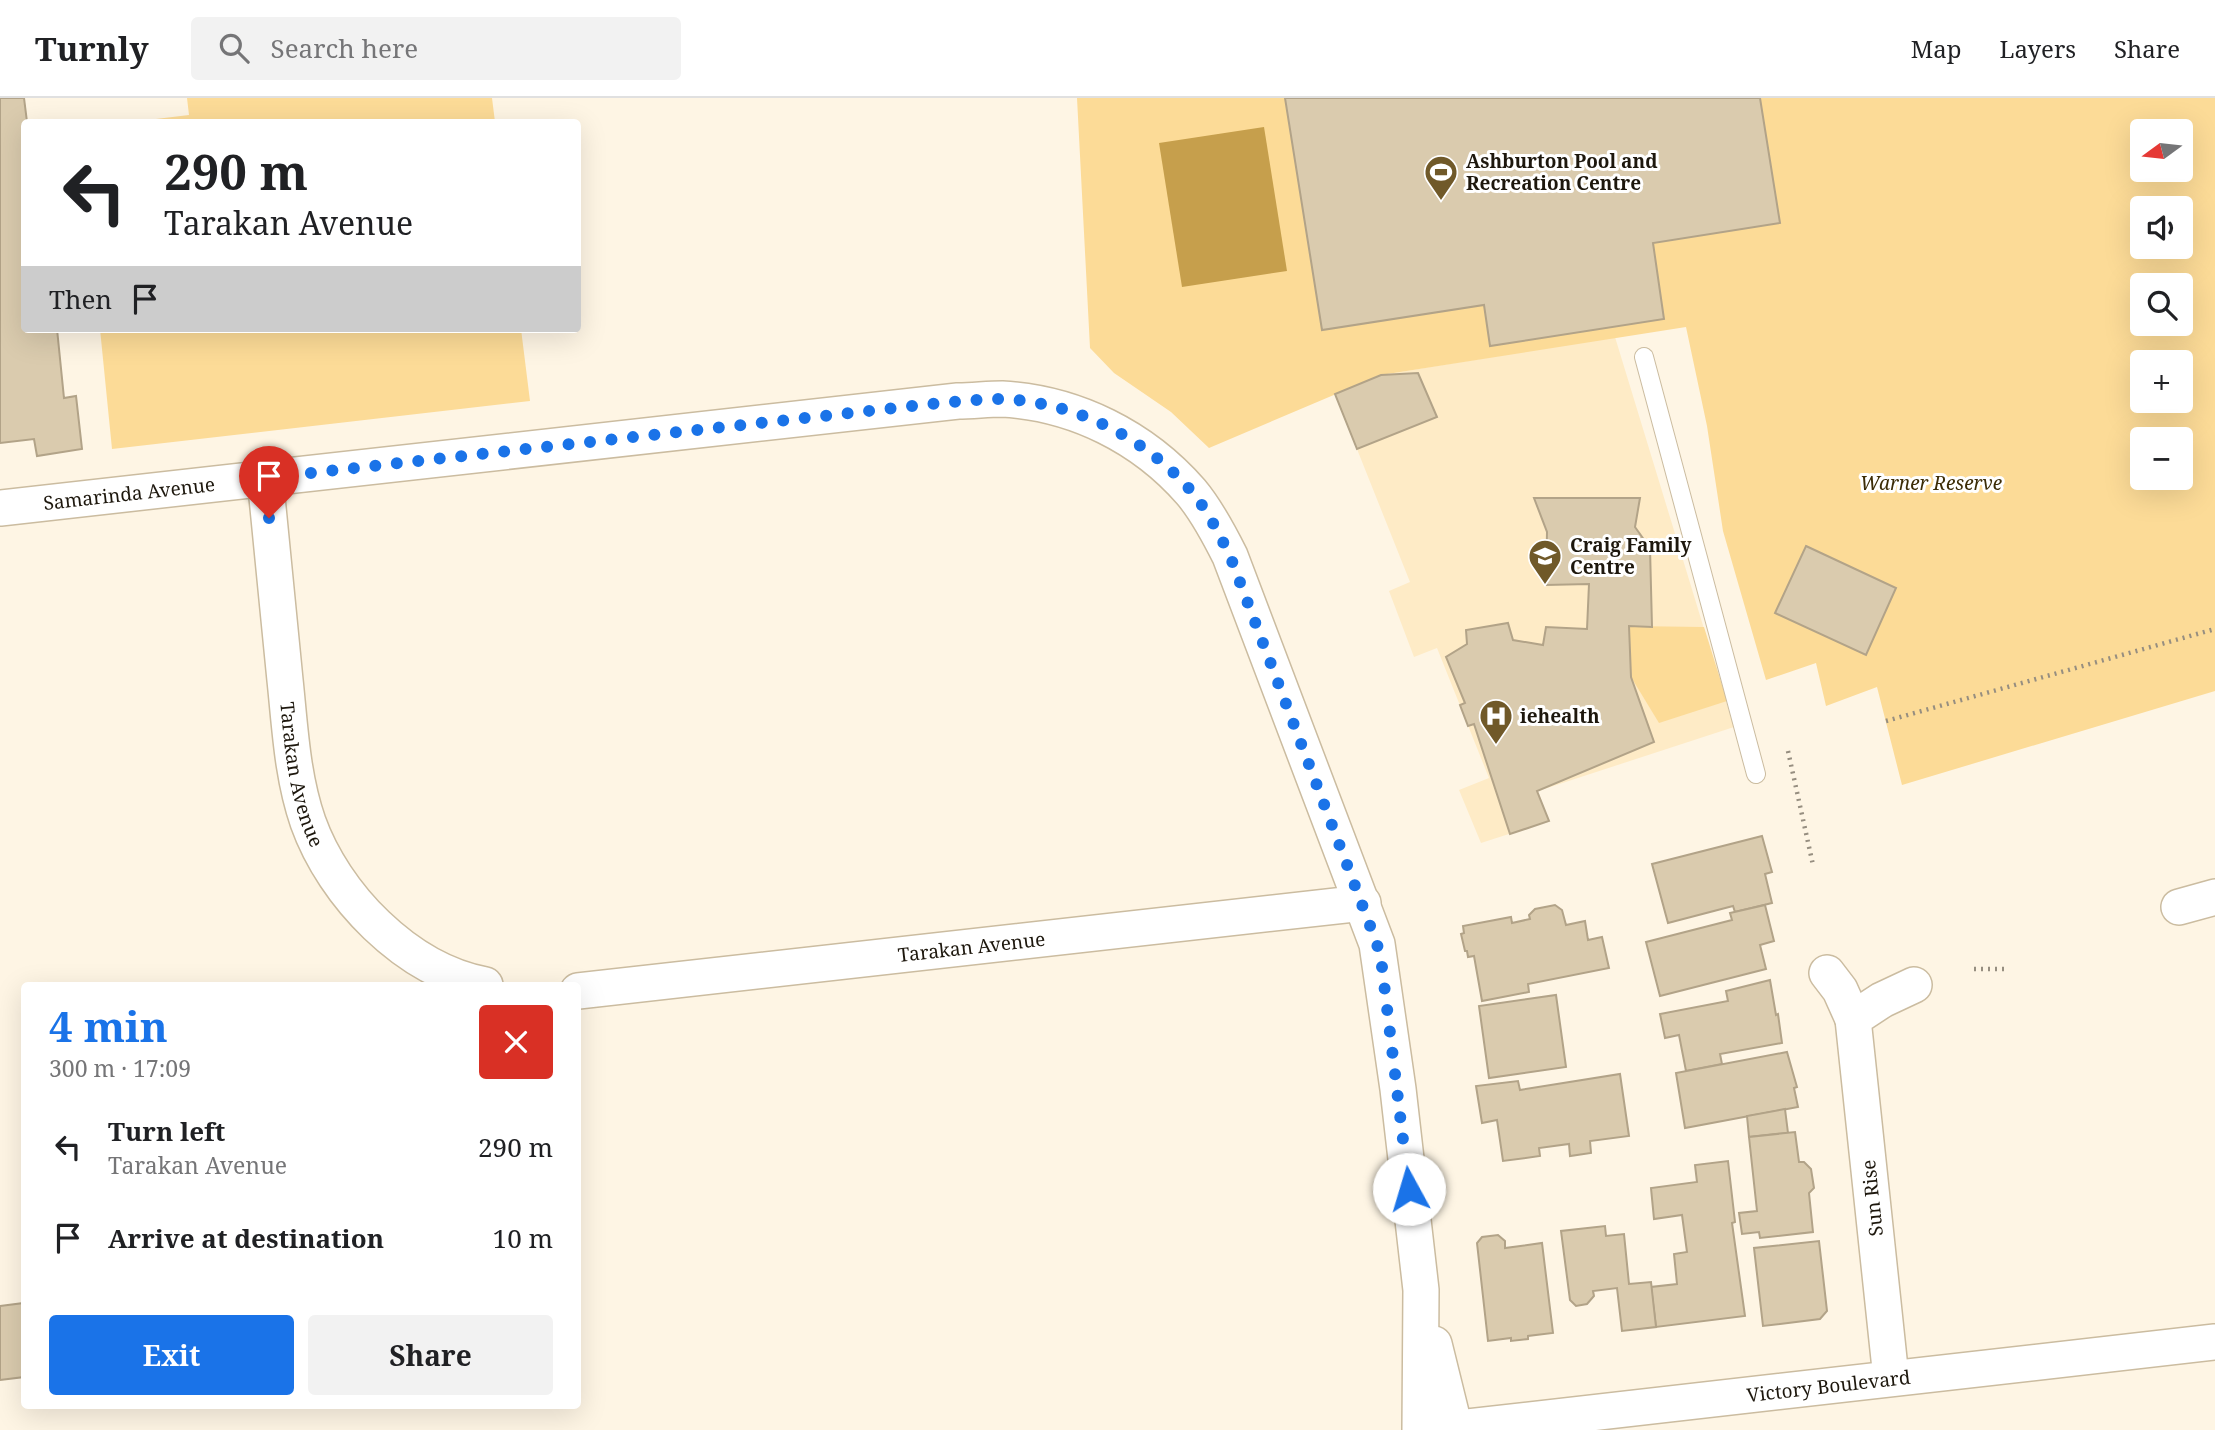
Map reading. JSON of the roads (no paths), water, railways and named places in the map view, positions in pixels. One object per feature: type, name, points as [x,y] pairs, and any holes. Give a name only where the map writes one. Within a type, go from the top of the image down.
[{"type":"street","name":"Samarinda Avenue","points":[[0,508],[958,401],[1001,399],[1046,405],[1080,415],[1137,443],[1167,467],[1192,493],[1213,522],[1230,556],[1377,944],[1421,1290],[1448,1429]]},
{"type":"street","name":"Tarakan Avenue","points":[[265,478],[292,750],[308,822],[336,879],[382,932],[439,969],[476,982]]},
{"type":"street","points":[[2179,907],[2215,897]]},
{"type":"street","name":"Tarakan Avenue","points":[[581,991],[1363,903]]},
{"type":"street","name":"Sun Rise","points":[[1827,973],[1844,997],[1853,1019],[1891,1378]]},
{"type":"street","points":[[1853,1019],[1882,1000],[1914,985]]},
{"type":"street","name":"Samarinda Avenue","points":[[1420,1430],[1421,1290]]},
{"type":"street","name":"Victory Boulevard","points":[[1448,1429],[2215,1342]]},
{"type":"lane","points":[[1644,357],[1756,774]]},
{"type":"place","name":"Ashburton Pool and Recreation Centre","points":[[1441,202]]},
{"type":"place","name":"Craig Family Centre","points":[[1545,586]]},
{"type":"place","name":"iehealth","points":[[1496,746]]},
{"type":"park label","name":"Warner Reserve","points":[[1931,483]]}]
